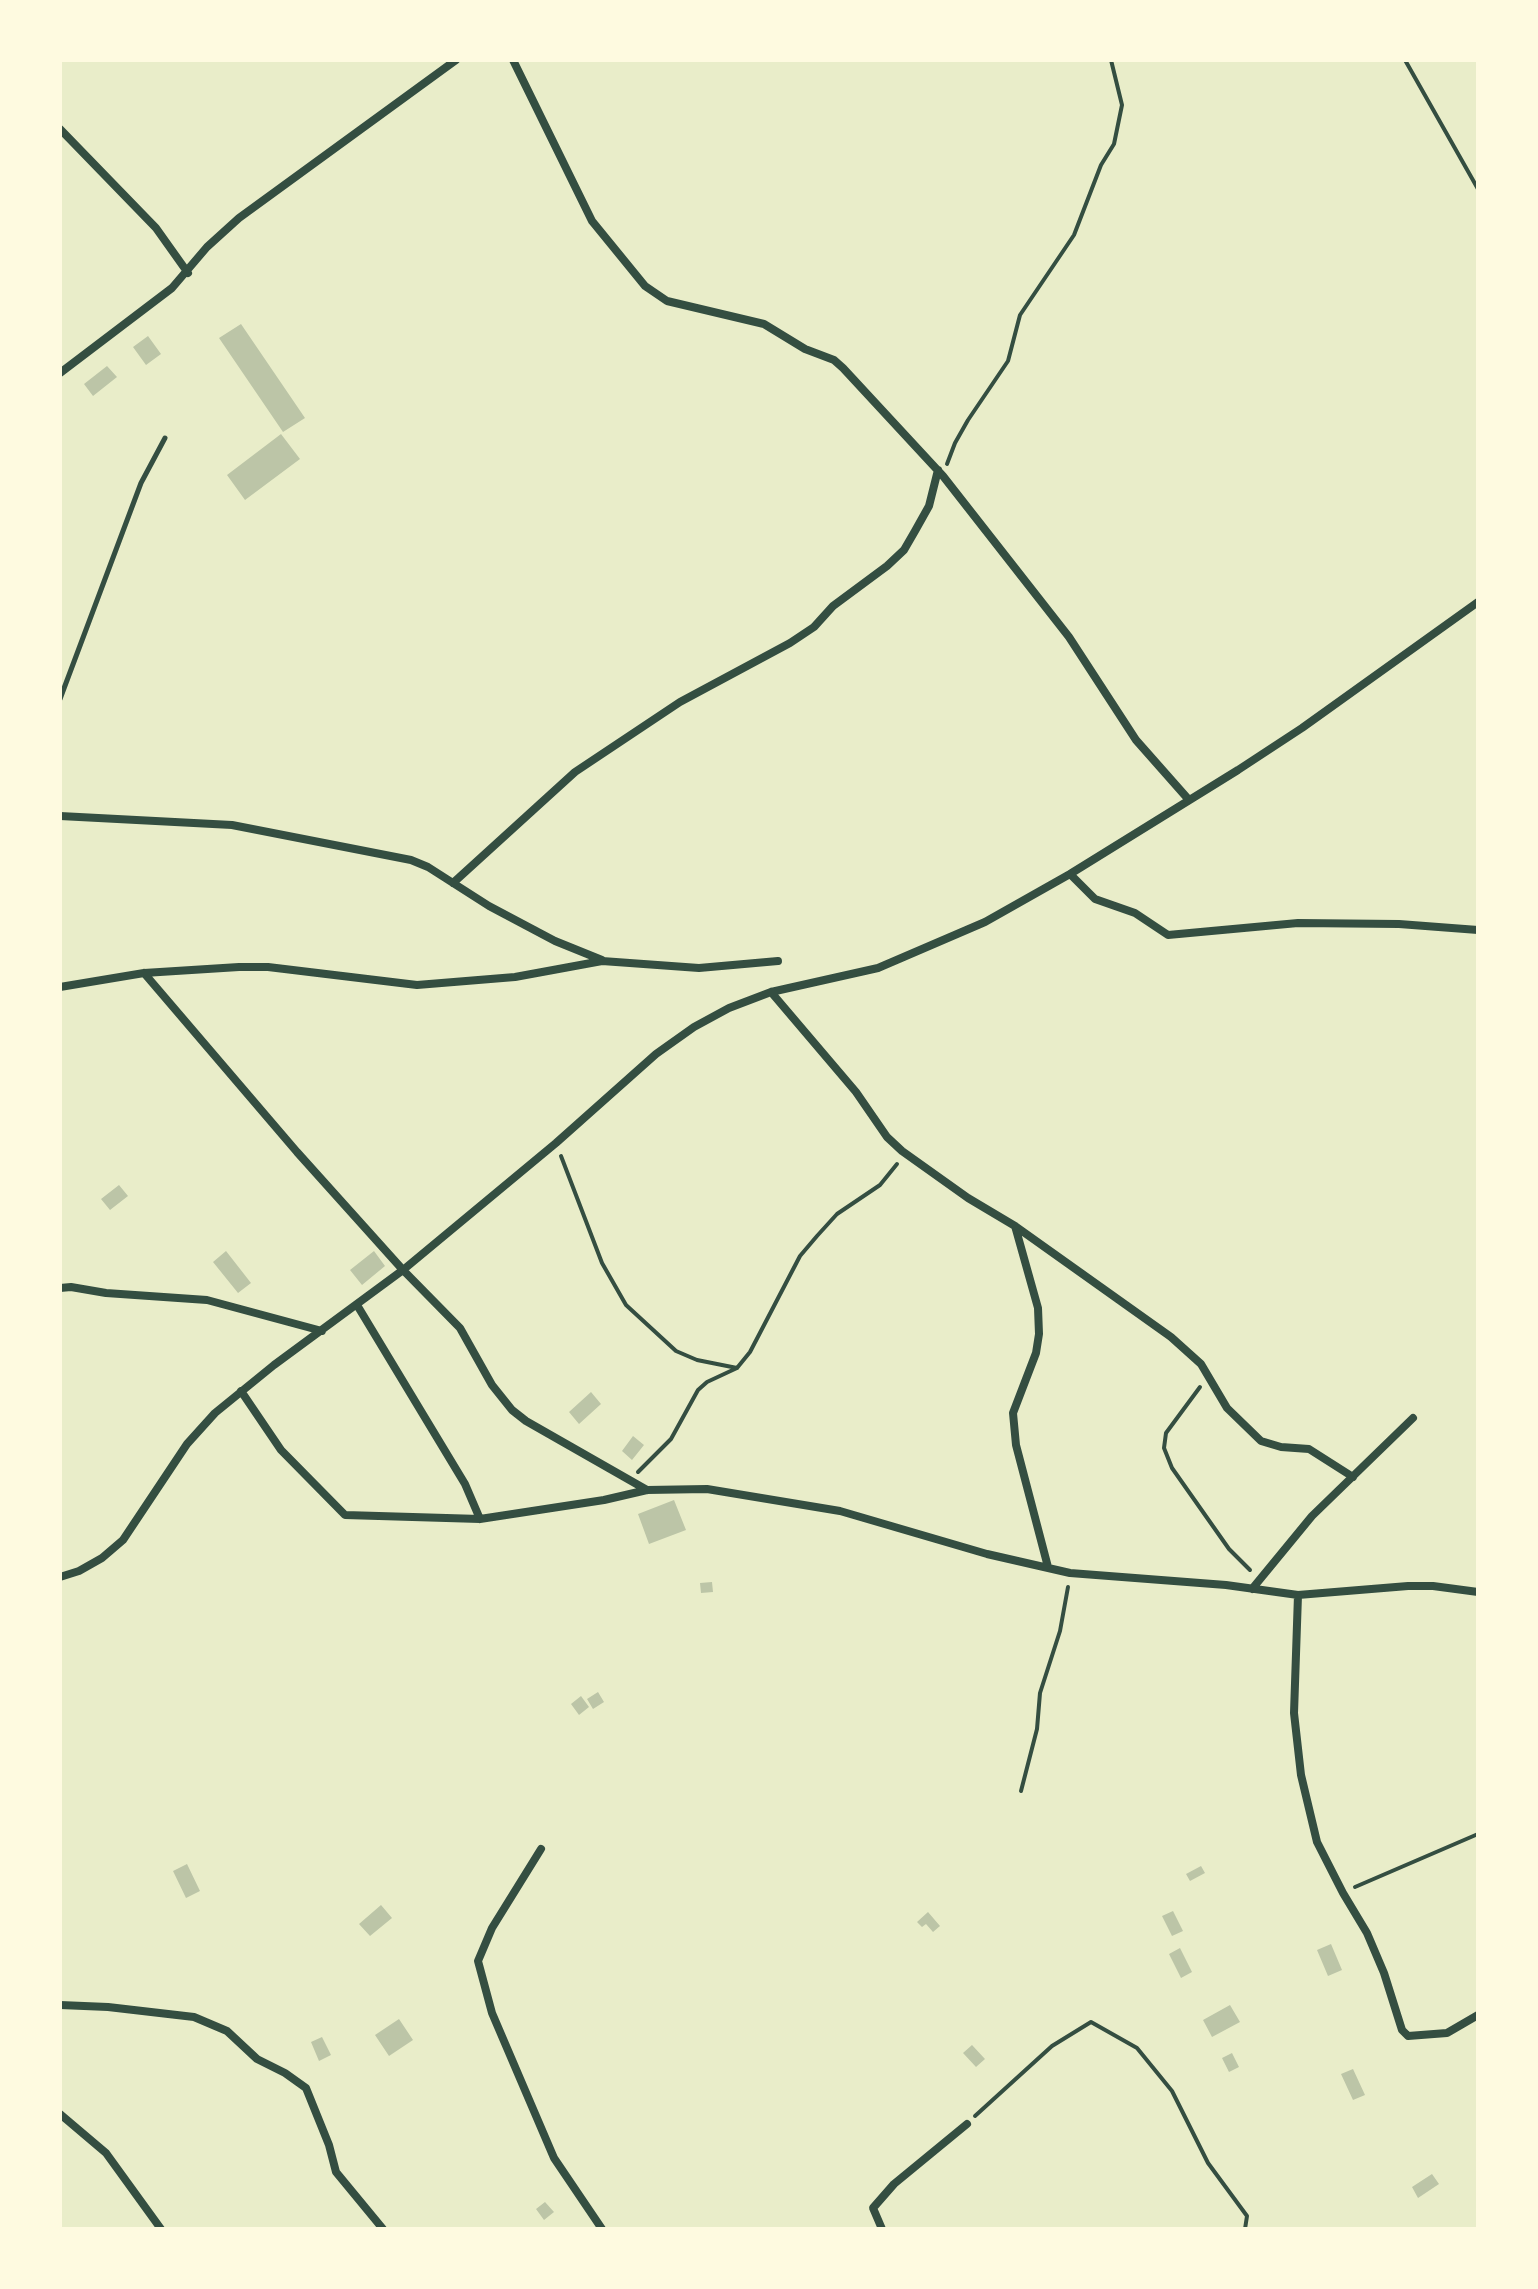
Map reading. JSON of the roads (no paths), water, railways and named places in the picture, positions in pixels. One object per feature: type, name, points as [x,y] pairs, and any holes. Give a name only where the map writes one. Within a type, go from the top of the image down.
[{"type":"street","points":[[60,373],[172,288],[188,273],[207,247],[239,218],[456,60]]},
{"type":"street","points":[[513,60],[592,221],[645,286],[667,301],[764,324],[805,349],[834,360],[940,473],[1069,637],[1136,740],[1189,800]]},
{"type":"street","points":[[60,129],[156,228],[188,273]]},
{"type":"street","points":[[453,883],[575,772],[680,702],[814,627],[833,606],[887,566],[904,550],[915,531],[929,506],[940,473]]},
{"type":"street","points":[[60,1577],[102,1558],[123,1540],[187,1444],[215,1413],[403,1270],[556,1143],[656,1054],[694,1027],[729,1008],[771,992],[878,968],[985,922],[1070,874],[1302,728],[1478,602]]},
{"type":"street","points":[[60,816],[232,825],[411,860],[555,941],[602,961]]},
{"type":"street","points":[[1070,874],[1095,899],[1135,913],[1168,935],[1298,923],[1399,924],[1478,930]]},
{"type":"street","points":[[60,987],[144,973],[268,967],[417,985],[515,977],[602,961],[699,968],[778,961]]},
{"type":"street","points":[[144,973],[297,1152],[403,1270],[460,1328],[492,1385],[512,1410],[647,1490]]},
{"type":"street","points":[[771,992],[856,1092],[887,1137],[902,1151],[1154,1323],[1201,1364],[1227,1408],[1261,1441],[1281,1447],[1309,1449],[1353,1477]]},
{"type":"street","points":[[1015,1226],[1038,1308],[1039,1334],[1036,1353],[1013,1413],[1016,1445],[1048,1567]]},
{"type":"street","points":[[60,1288],[207,1300],[322,1331]]},
{"type":"street","points":[[357,1305],[465,1484],[480,1519]]},
{"type":"street","points":[[241,1391],[281,1450],[345,1515],[480,1519],[604,1500],[647,1490],[683,1487],[840,1511],[987,1554],[1070,1573],[1298,1595],[1408,1586],[1478,1592]]},
{"type":"street","points":[[1252,1589],[1312,1516],[1413,1418]]},
{"type":"street","points":[[1298,1595],[1294,1713],[1301,1775],[1317,1842],[1367,1933],[1384,1973],[1402,2030],[1408,2036],[1447,2033],[1478,2015]]},
{"type":"street","points":[[541,1849],[492,1928],[478,1961],[492,2013],[554,2158],[602,2229]]},
{"type":"street","points":[[60,2005],[194,2017],[227,2031],[257,2059],[306,2088],[329,2145],[336,2172],[383,2229]]},
{"type":"street","points":[[60,2114],[106,2153],[161,2229]]},
{"type":"street","points":[[882,2229],[873,2208],[894,2184],[967,2124]]},
{"type":"lane","points":[[60,699],[141,483],[165,438]]}]
